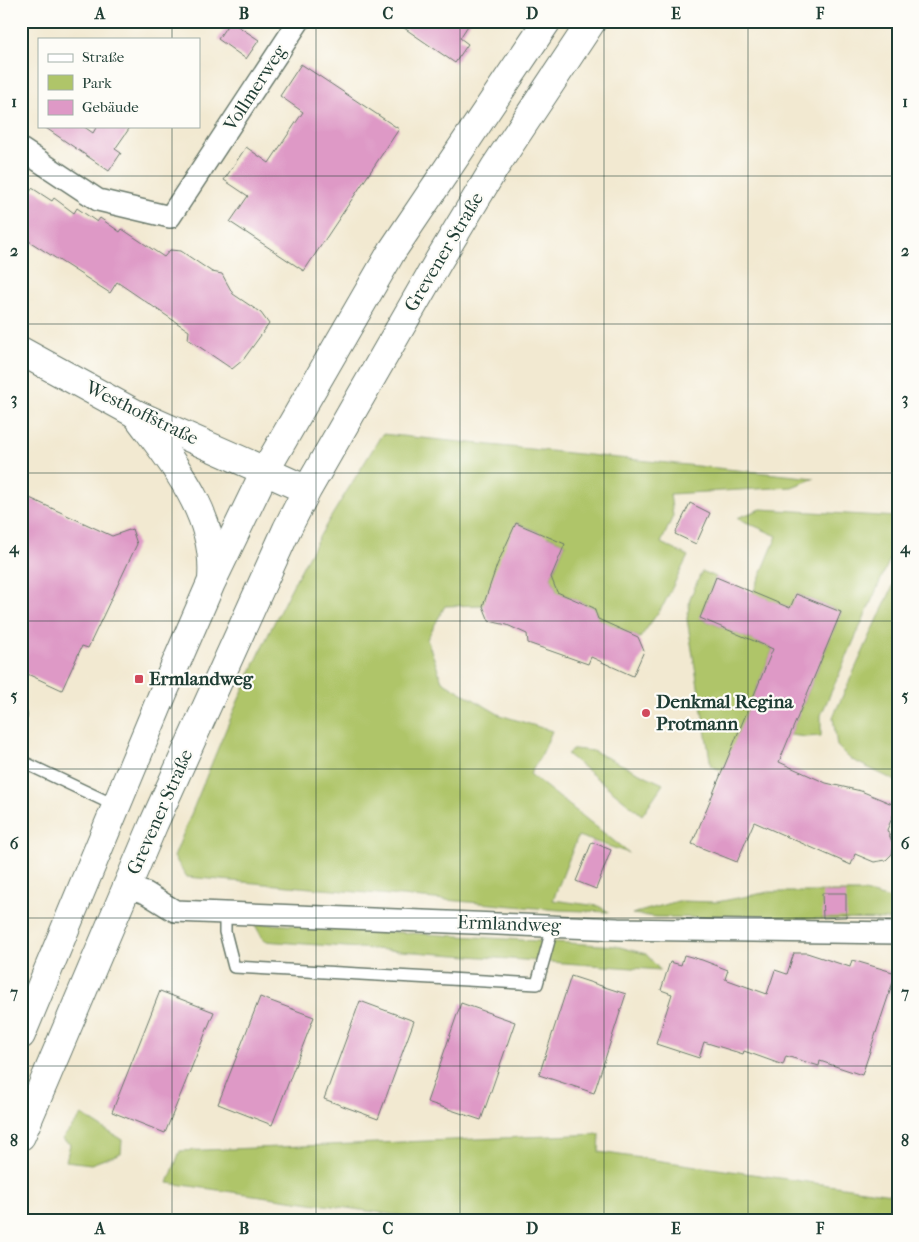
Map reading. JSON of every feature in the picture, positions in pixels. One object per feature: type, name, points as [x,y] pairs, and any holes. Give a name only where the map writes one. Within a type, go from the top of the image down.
[{"type":"main road","name":"Grevener Straße","points":[[21,1035],[211,583],[266,471],[392,251],[547,21]]},
{"type":"main road","name":"Grevener Straße","points":[[21,1136],[127,887],[286,529],[306,490],[495,167],[592,21]]},
{"type":"main road","name":"Westhoffstraße","points":[[21,351],[136,414],[266,471]]},
{"type":"main road","points":[[136,414],[171,461],[196,502],[208,534],[212,568],[211,583]]},
{"type":"main road","points":[[266,471],[306,490]]},
{"type":"street","name":"Vollmerweg","points":[[21,148],[98,200],[170,217],[299,21]]},
{"type":"street","name":"Ermlandweg","points":[[127,887],[146,893],[175,911],[553,926],[898,933]]},
{"type":"lane","points":[[21,761],[116,806]]},
{"type":"lane","points":[[225,913],[226,939],[234,967],[537,984],[553,926]]},
{"type":"green space","points":[[382,434],[815,478],[792,487],[670,494],[673,516],[661,543],[688,556],[664,604],[640,638],[598,619],[594,608],[557,592],[551,577],[565,544],[548,536],[546,540],[540,538],[538,532],[517,523],[486,602],[483,605],[445,606],[427,639],[442,681],[500,715],[552,731],[542,754],[530,774],[629,853],[578,836],[553,900],[598,906],[609,912],[559,910],[187,877],[174,857],[222,738],[275,620],[331,516]]},
{"type":"green space","points":[[761,509],[898,517],[898,541],[821,715],[821,736],[790,735],[841,612],[797,594],[790,608],[753,593],[777,536],[737,518]]},
{"type":"green space","points":[[702,571],[716,577],[700,618],[773,649],[723,771],[711,766],[687,619],[690,598]]},
{"type":"green space","points":[[898,575],[898,782],[850,759],[837,746],[833,717]]},
{"type":"green space","points":[[574,749],[593,751],[663,784],[642,815],[567,754]]},
{"type":"green space","points":[[769,892],[864,892],[898,901],[898,920],[656,917],[632,914],[678,901],[717,902]]},
{"type":"green space","points":[[254,923],[616,946],[646,954],[660,970],[264,941]]},
{"type":"green space","points":[[82,1115],[122,1140],[121,1153],[91,1164],[66,1161],[70,1144],[62,1139]]},
{"type":"green space","points":[[600,1134],[599,1152],[898,1195],[898,1221],[439,1221],[168,1183],[180,1151]]},
{"type":"building","points":[[230,21],[259,40],[246,59],[218,39]]},
{"type":"building","points":[[394,21],[471,21],[460,38],[468,44],[455,63]]},
{"type":"building","points":[[301,64],[399,129],[304,271],[230,222],[248,196],[224,180],[246,147],[269,163],[303,112],[280,96]]},
{"type":"building","points":[[46,128],[86,128],[93,133],[96,128],[130,128],[115,149],[121,153],[109,171]]},
{"type":"building","points":[[21,184],[30,192],[32,188],[52,201],[54,198],[74,213],[77,208],[97,222],[100,218],[120,232],[122,229],[164,257],[170,250],[181,251],[212,272],[222,274],[233,294],[261,313],[269,324],[243,360],[232,369],[188,339],[189,331],[117,282],[110,293],[21,236]]},
{"type":"building","points":[[21,494],[112,536],[132,529],[137,544],[88,648],[82,646],[62,690],[21,671]]},
{"type":"building","points":[[690,503],[710,513],[696,544],[675,534]]},
{"type":"building","points":[[516,523],[565,544],[551,577],[557,592],[594,608],[598,619],[638,637],[644,651],[633,676],[591,657],[588,664],[528,643],[527,634],[507,625],[489,621],[483,606],[497,565]]},
{"type":"building","points":[[716,577],[790,608],[796,594],[841,612],[779,762],[826,783],[861,791],[897,806],[887,830],[894,846],[892,854],[886,860],[874,862],[855,854],[851,865],[754,822],[737,862],[692,844],[773,649],[700,618]]},
{"type":"building","points":[[592,842],[611,850],[596,889],[576,881]]},
{"type":"building","points":[[822,893],[846,893],[846,917],[823,918]]},
{"type":"building","points":[[794,953],[807,953],[850,967],[852,960],[896,973],[862,1075],[820,1061],[819,1066],[786,1056],[783,1065],[744,1051],[743,1054],[704,1042],[699,1058],[656,1044],[672,994],[661,990],[670,962],[681,965],[684,955],[702,960],[728,970],[725,979],[767,994],[775,970],[787,974]]},
{"type":"building","points":[[571,976],[626,994],[594,1093],[539,1075]]},
{"type":"building","points":[[160,991],[214,1012],[165,1133],[112,1112]]},
{"type":"building","points":[[260,997],[314,1017],[272,1125],[218,1104]]},
{"type":"building","points":[[360,1001],[414,1021],[378,1119],[324,1099]]},
{"type":"building","points":[[461,1003],[515,1022],[481,1120],[427,1102]]},
{"type":"place","name":"Ermlandweg","points":[[139,679]]},
{"type":"place","name":"Denkmal Regina Protmann","points":[[646,713]]}]
